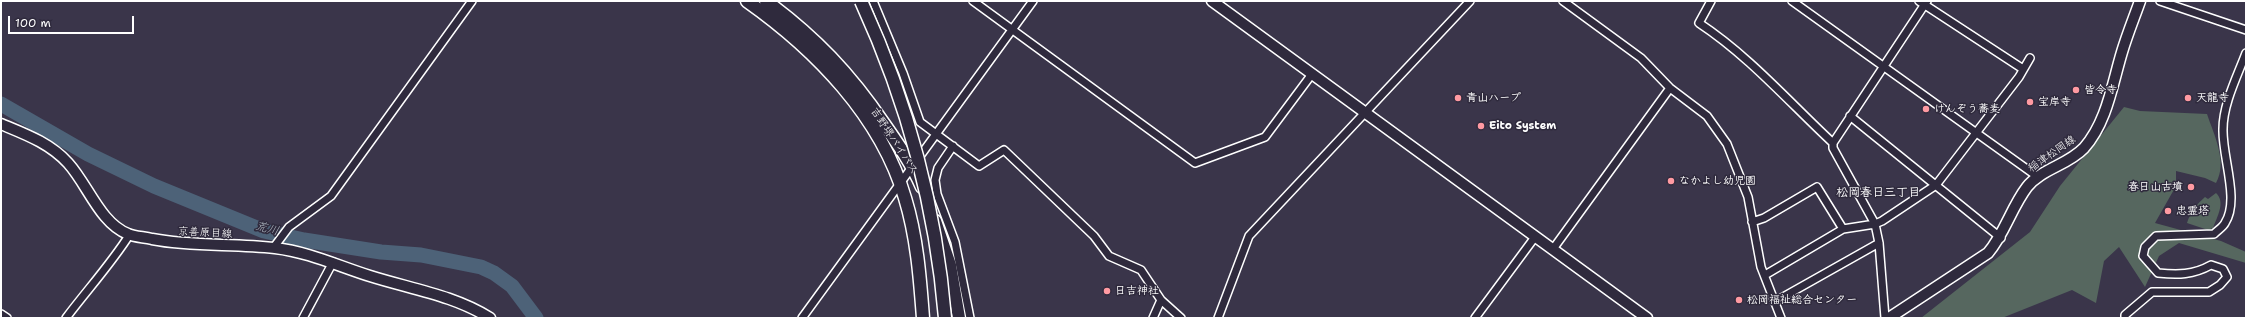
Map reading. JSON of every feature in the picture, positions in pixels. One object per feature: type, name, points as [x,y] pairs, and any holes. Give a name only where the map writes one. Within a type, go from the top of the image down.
[{"type":"highway","name":"吉野堺バイパス","points":[[747,1],[784,28],[830,72],[869,123],[888,157],[909,211],[918,258],[923,318]]},
{"type":"highway","name":"吉野堺バイパス","points":[[766,1],[806,32],[838,63],[874,109],[912,166],[934,217],[948,259],[959,318]]},
{"type":"highway","points":[[861,1],[892,74],[919,163],[935,239],[945,318]]},
{"type":"main road","points":[[1212,1],[1647,318]]},
{"type":"main road","name":"稲津松岡線","points":[[1889,318],[1977,262],[1988,253],[2000,238],[2021,195],[2038,177],[2082,149],[2096,130],[2105,111],[2122,50],[2140,1]]},
{"type":"main road","name":"京善原目線","points":[[1,124],[48,146],[61,156],[69,164],[114,226],[130,234],[176,244],[275,245],[313,255],[370,276],[460,302],[490,318]]},
{"type":"street","points":[[275,245],[289,227],[331,196],[472,1]]},
{"type":"street","points":[[873,1],[903,73],[920,122],[979,166],[1004,150],[1094,236],[1109,256],[1141,270],[1161,300],[1181,318]]},
{"type":"street","points":[[973,1],[1195,163],[1265,137],[1312,74]]},
{"type":"street","points":[[802,318],[899,182],[1033,1]]},
{"type":"street","points":[[1218,318],[1250,236],[1364,112],[1470,1]]},
{"type":"street","points":[[1563,1],[1641,58],[1670,88],[1707,116],[1727,144],[1748,197],[1761,267],[1776,301],[1781,318]]},
{"type":"street","points":[[1711,1],[1700,22],[1746,57],[1833,143]]},
{"type":"street","points":[[1793,1],[2038,177]]},
{"type":"street","points":[[2160,1],[2246,30]]},
{"type":"street","points":[[1885,318],[1879,243],[1875,224],[1833,148],[1833,143],[1923,2],[2023,69]]},
{"type":"street","points":[[2125,318],[2125,315],[2152,292],[2209,292],[2220,285],[2227,277],[2223,269],[2211,265],[2198,272],[2176,275],[2158,272],[2143,256],[2145,247],[2156,236],[2214,234],[2225,223],[2232,196],[2228,180],[2222,129],[2230,92],[2246,53]]},
{"type":"street","points":[[1765,275],[1843,229],[1875,224],[1936,185],[2030,58]]},
{"type":"street","points":[[1553,249],[1670,88]]},
{"type":"street","points":[[1850,116],[2000,238]]},
{"type":"street","points":[[953,146],[938,168],[935,180],[937,194],[955,242],[970,318]]},
{"type":"street","points":[[1752,222],[1764,218],[1818,187],[1843,229]]},
{"type":"street","points":[[66,318],[88,289],[114,259],[130,234]]},
{"type":"street","points":[[1475,318],[1535,237]]},
{"type":"street","points":[[1776,301],[1879,243]]},
{"type":"street","points":[[304,318],[333,262]]},
{"type":"street","points":[[1153,318],[1161,300]]},
{"type":"street","points":[[1,314],[7,318]]},
{"type":"green space","points":[[2124,107],[2140,111],[2207,114],[2219,148],[2221,166],[2216,183],[2205,178],[2176,171],[2176,186],[2155,223],[2221,241],[2246,252],[2246,263],[2179,243],[2159,256],[2145,287],[2119,247],[2104,261],[2096,303],[2072,290],[2002,318],[1921,318],[2030,232],[2060,186]]},
{"type":"green space","points":[[2216,193],[2220,201],[2220,210],[2213,228],[2208,230],[2187,223],[2192,212],[2199,203],[2205,197],[2208,199]]},
{"type":"waterway","name":"荒川","points":[[1,104],[88,154],[154,186],[264,231],[304,240],[381,252],[421,255],[481,267],[494,273],[512,286],[536,318]]},
{"type":"place","name":"皆令寺","points":[[2076,90]]},
{"type":"place","name":"青山ハープ","points":[[1458,98]]},
{"type":"place","name":"天龍寺","points":[[2188,98]]},
{"type":"place","name":"宝岸寺","points":[[2030,102]]},
{"type":"place","name":"けんぞう蕎麦","points":[[1926,109]]},
{"type":"place","name":"Eito System","points":[[1481,126]]},
{"type":"place","name":"なかよし幼児園","points":[[1671,181]]},
{"type":"place","name":"春日山古墳","points":[[2191,187]]},
{"type":"place","name":"忠霊塔","points":[[2168,211]]},
{"type":"place","name":"日吉神社","points":[[1107,291]]},
{"type":"place","name":"松岡福祉総合センター","points":[[1739,300]]},
{"type":"district","name":"松岡春日三丁目","points":[[1878,193]]}]
